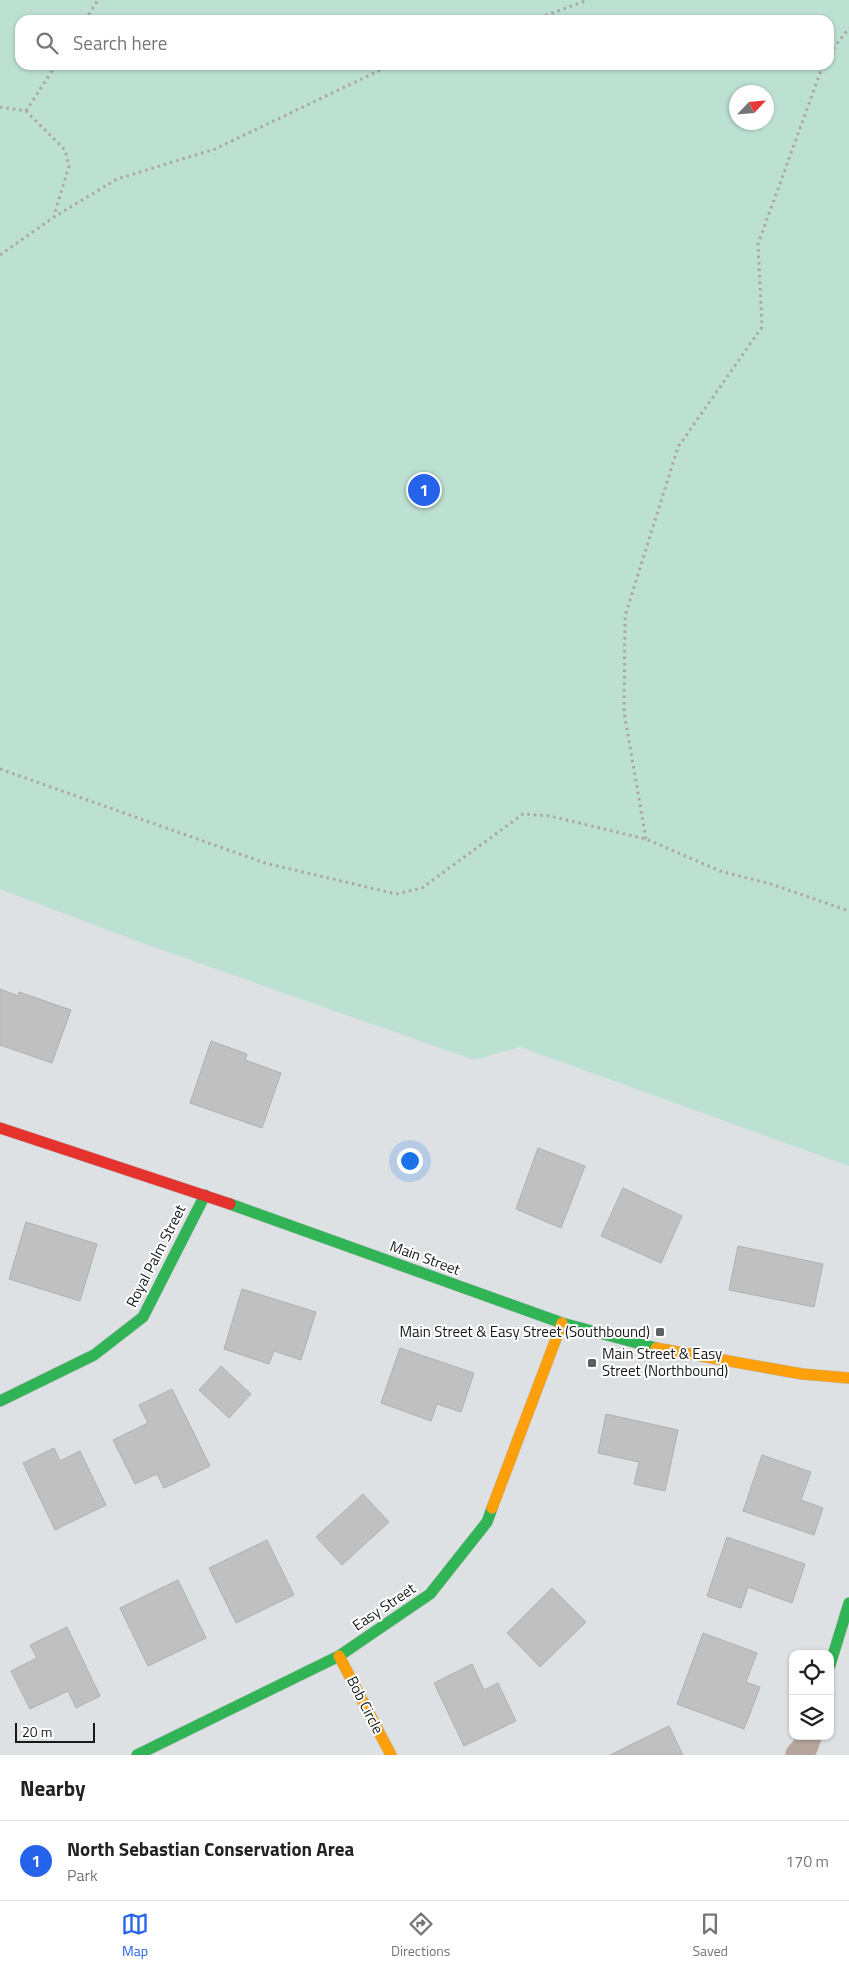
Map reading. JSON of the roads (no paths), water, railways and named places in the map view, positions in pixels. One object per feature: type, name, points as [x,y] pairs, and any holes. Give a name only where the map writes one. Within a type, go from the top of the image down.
[{"type":"street","name":"Main Street","points":[[0,1128],[204,1195],[562,1323],[666,1350],[802,1374],[849,1378]]},
{"type":"street","name":"Royal Palm Street","points":[[0,1401],[94,1355],[143,1317],[204,1195]]},
{"type":"street","name":"Easy Street","points":[[137,1755],[339,1656],[430,1594],[487,1522],[562,1323]]},
{"type":"street","points":[[834,1652],[849,1603]]},
{"type":"street","name":"Bob Circle","points":[[339,1656],[391,1755]]},
{"type":"street","points":[[798,1755],[806,1747],[808,1740]]},
{"type":"place","name":"North Sebastian Conservation Area","points":[[424,490]]},
{"type":"place","name":"Main Street & Easy Street (Southbound)","points":[[660,1332]]},
{"type":"place","name":"Main Street & Easy Street (Northbound)","points":[[592,1363]]}]
